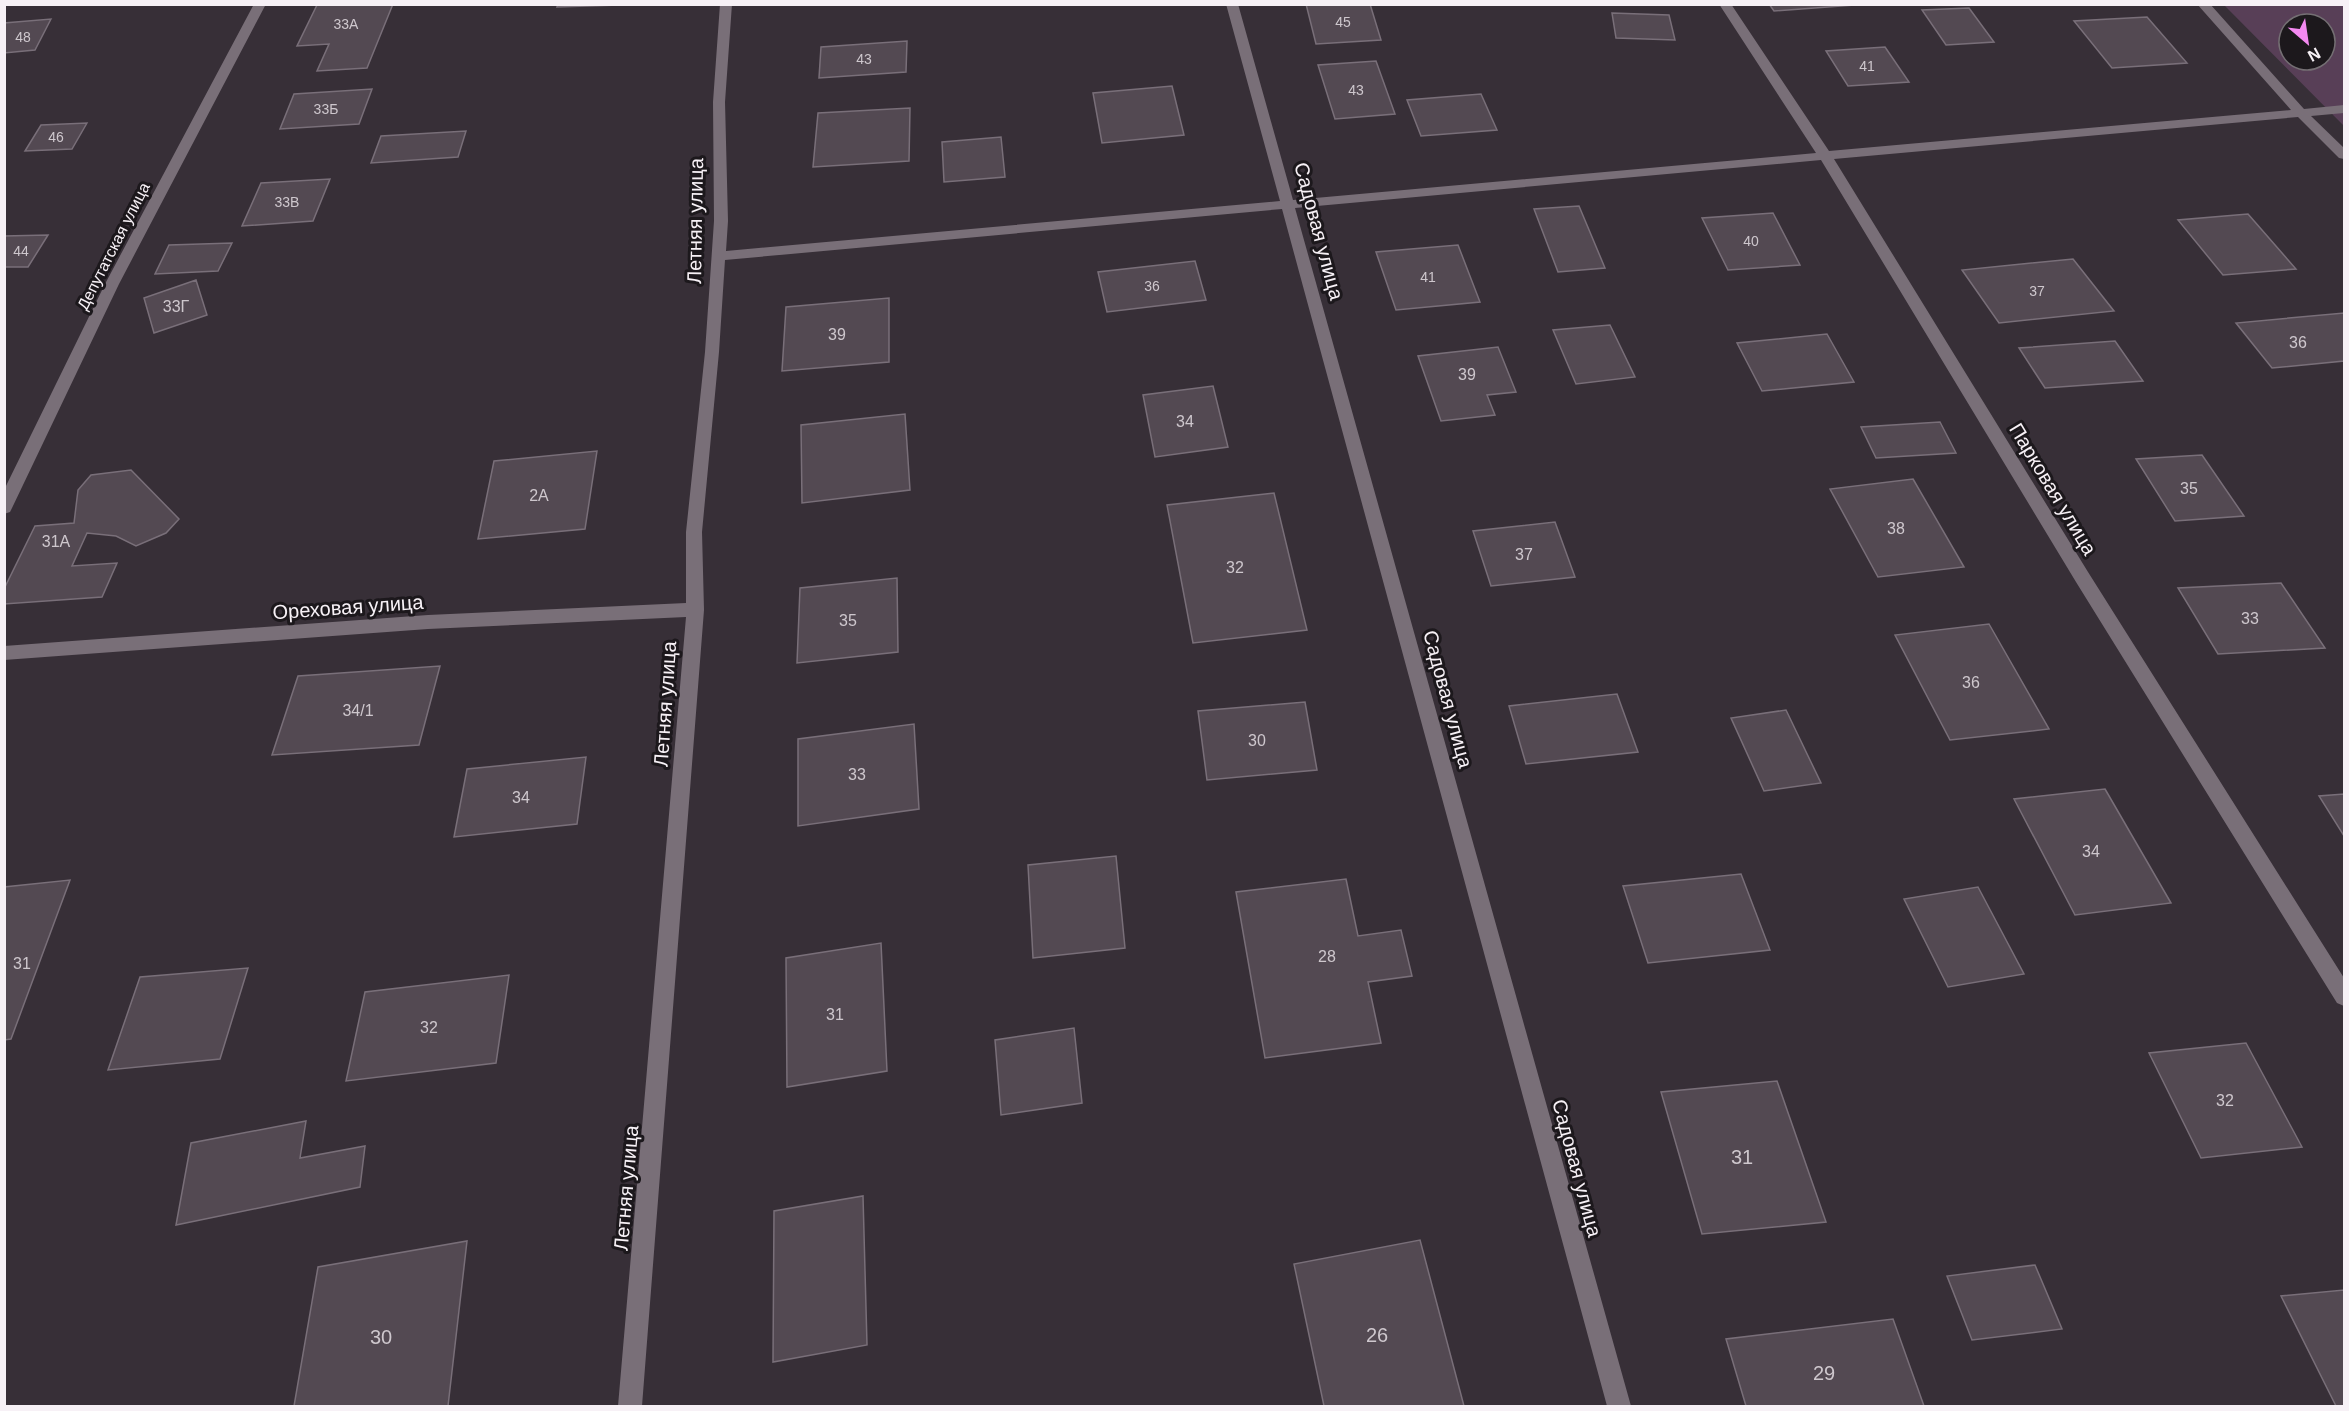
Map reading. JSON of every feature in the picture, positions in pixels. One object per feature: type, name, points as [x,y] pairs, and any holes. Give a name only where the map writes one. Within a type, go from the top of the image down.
[{"type":"street","name":"Депутатская улица","points":[[4,508],[112,284],[260,4]]},
{"type":"street","name":"Летняя улица","points":[[630,1407],[694,610],[694,532],[712,352],[721,221],[718,102],[726,4]]},
{"type":"street","name":"Садовая улица","points":[[1232,4],[1619,1407]]},
{"type":"street","name":"Парковая улица","points":[[1725,4],[1826,156],[2082,577],[2344,996]]},
{"type":"street","points":[[2203,4],[2301,113],[2344,155]]},
{"type":"street","points":[[718,256],[2344,109]]},
{"type":"street","name":"Ореховая улица","points":[[4,653],[428,622],[694,610]]},
{"type":"shaded area","points":[[2224,5],[2344,5],[2344,126],[2290,72],[2337,72],[2337,12],[2277,12],[2277,58]]},
{"type":"building","points":[[393,4],[367,68],[317,71],[329,44],[297,46],[317,5]]},
{"type":"building","points":[[558,4],[652,4],[557,7]]},
{"type":"building","points":[[1306,4],[1370,4],[1381,40],[1316,44]]},
{"type":"building","points":[[1769,4],[1868,4],[1774,11]]},
{"type":"building","points":[[1969,8],[1994,42],[1946,45],[1922,10]]},
{"type":"building","points":[[1612,13],[1669,15],[1675,40],[1616,38]]},
{"type":"building","points":[[2147,17],[2187,63],[2112,68],[2074,21]]},
{"type":"building","points":[[51,19],[35,50],[4,53],[4,23]]},
{"type":"building","points":[[907,41],[906,72],[819,78],[821,47]]},
{"type":"building","points":[[1885,47],[1909,82],[1848,86],[1826,51]]},
{"type":"building","points":[[1376,61],[1395,114],[1335,119],[1318,65]]},
{"type":"building","points":[[1172,86],[1184,135],[1102,143],[1093,93]]},
{"type":"building","points":[[372,89],[359,124],[280,129],[294,94]]},
{"type":"building","points":[[1481,94],[1497,130],[1421,136],[1407,100]]},
{"type":"building","points":[[910,108],[909,161],[813,167],[818,113]]},
{"type":"building","points":[[87,123],[72,149],[25,151],[41,125]]},
{"type":"building","points":[[466,131],[458,157],[371,163],[381,136]]},
{"type":"building","points":[[1001,137],[1005,177],[944,182],[942,142]]},
{"type":"building","points":[[330,179],[313,221],[242,226],[261,183]]},
{"type":"building","points":[[1579,206],[1605,268],[1558,272],[1534,209]]},
{"type":"building","points":[[1773,213],[1800,265],[1728,270],[1702,218]]},
{"type":"building","points":[[2248,214],[2296,269],[2223,275],[2178,220]]},
{"type":"building","points":[[48,235],[28,267],[4,267],[4,236]]},
{"type":"building","points":[[232,243],[218,271],[155,274],[169,245]]},
{"type":"building","points":[[1458,245],[1480,302],[1396,310],[1376,252]]},
{"type":"building","points":[[2073,259],[2114,311],[1999,323],[1962,270]]},
{"type":"building","points":[[1195,261],[1206,300],[1107,312],[1098,272]]},
{"type":"building","points":[[196,280],[207,315],[154,333],[144,298]]},
{"type":"building","points":[[889,298],[889,362],[782,371],[786,307]]},
{"type":"building","points":[[2344,313],[2344,361],[2272,368],[2236,323]]},
{"type":"building","points":[[1610,325],[1635,377],[1576,384],[1553,330]]},
{"type":"building","points":[[1827,334],[1854,382],[1762,391],[1737,343]]},
{"type":"building","points":[[2115,341],[2143,381],[2045,388],[2019,348]]},
{"type":"building","points":[[1498,347],[1516,392],[1487,395],[1495,415],[1441,421],[1418,356]]},
{"type":"building","points":[[1213,386],[1228,447],[1155,457],[1143,395]]},
{"type":"building","points":[[905,414],[910,490],[802,503],[801,425]]},
{"type":"building","points":[[1940,422],[1956,453],[1876,458],[1861,427]]},
{"type":"building","points":[[597,451],[585,529],[478,539],[494,461]]},
{"type":"building","points":[[2202,455],[2244,516],[2175,521],[2136,459]]},
{"type":"building","points":[[131,470],[179,519],[166,533],[136,546],[116,536],[87,533],[72,566],[117,563],[102,597],[4,604],[4,589],[35,526],[74,523],[78,490],[91,475]]},
{"type":"building","points":[[1913,479],[1964,567],[1878,577],[1830,489]]},
{"type":"building","points":[[1274,493],[1307,630],[1193,643],[1167,505]]},
{"type":"building","points":[[1555,522],[1575,577],[1491,586],[1473,531]]},
{"type":"building","points":[[897,578],[898,652],[797,663],[800,588]]},
{"type":"building","points":[[2281,583],[2325,648],[2218,654],[2178,588]]},
{"type":"building","points":[[1989,624],[2049,729],[1950,740],[1895,635]]},
{"type":"building","points":[[440,666],[419,745],[272,755],[298,676]]},
{"type":"building","points":[[1617,694],[1638,752],[1526,764],[1509,706]]},
{"type":"building","points":[[1305,702],[1317,770],[1207,780],[1198,711]]},
{"type":"building","points":[[1786,710],[1821,783],[1764,791],[1731,718]]},
{"type":"building","points":[[914,724],[919,809],[798,826],[798,739]]},
{"type":"building","points":[[586,757],[577,824],[454,837],[467,769]]},
{"type":"building","points":[[2105,789],[2171,903],[2075,915],[2014,799]]},
{"type":"building","points":[[2344,794],[2344,836],[2319,796]]},
{"type":"building","points":[[1116,856],[1125,948],[1033,958],[1028,865]]},
{"type":"building","points":[[1741,874],[1770,950],[1648,963],[1623,886]]},
{"type":"building","points":[[1346,879],[1358,936],[1401,930],[1412,976],[1368,982],[1381,1043],[1265,1058],[1236,892]]},
{"type":"building","points":[[70,880],[11,1039],[4,1040],[4,887]]},
{"type":"building","points":[[1978,887],[2024,974],[1948,987],[1904,899]]},
{"type":"building","points":[[881,943],[887,1071],[787,1087],[786,958]]},
{"type":"building","points":[[248,968],[220,1059],[108,1070],[140,977]]},
{"type":"building","points":[[509,975],[496,1063],[346,1081],[365,992]]},
{"type":"building","points":[[1074,1028],[1082,1103],[1001,1115],[995,1040]]},
{"type":"building","points":[[2246,1043],[2302,1147],[2201,1158],[2149,1053]]},
{"type":"building","points":[[1777,1081],[1826,1222],[1702,1234],[1661,1092]]},
{"type":"building","points":[[306,1121],[300,1158],[365,1146],[360,1187],[176,1225],[191,1143]]},
{"type":"building","points":[[863,1196],[867,1345],[773,1362],[774,1211]]},
{"type":"building","points":[[1420,1240],[1464,1406],[1324,1406],[1294,1264]]},
{"type":"building","points":[[467,1241],[448,1406],[294,1406],[318,1267]]},
{"type":"building","points":[[2035,1265],[2062,1329],[1972,1340],[1947,1276]]},
{"type":"building","points":[[2344,1290],[2344,1406],[2336,1406],[2281,1296]]},
{"type":"building","points":[[1893,1319],[1924,1406],[1746,1406],[1726,1339]]}]
